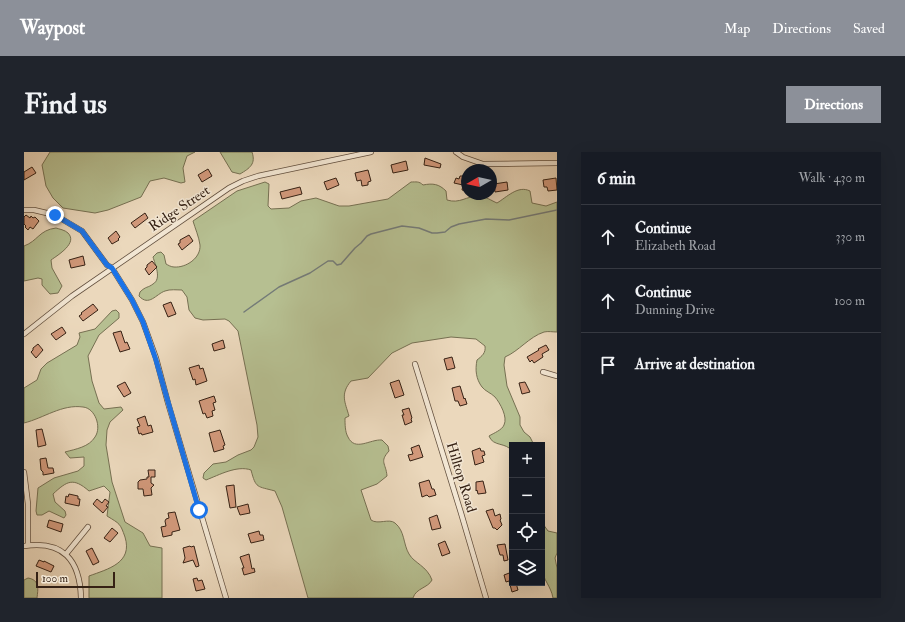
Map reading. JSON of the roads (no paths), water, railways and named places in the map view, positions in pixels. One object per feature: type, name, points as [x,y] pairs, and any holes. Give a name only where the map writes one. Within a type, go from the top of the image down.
[{"type":"street","name":"Ridge Street","points":[[24,334],[72,296],[229,188],[243,181],[282,170],[371,152]]},
{"type":"street","points":[[456,152],[463,157],[483,164],[557,163]]},
{"type":"street","points":[[24,210],[34,210],[55,215],[82,231],[107,265],[112,268],[132,300],[140,316],[156,358],[170,411],[226,598]]},
{"type":"street","name":"Hilltop Road","points":[[415,364],[486,598]]},
{"type":"street","points":[[543,372],[557,376]]},
{"type":"street","points":[[24,472],[28,504],[26,546],[45,545],[57,548],[66,554],[78,576],[81,598]]},
{"type":"street","points":[[66,554],[88,527]]},
{"type":"waterway","points":[[244,312],[279,287],[310,273],[328,261],[333,261],[337,265],[341,264],[355,248],[371,234],[402,226],[419,228],[432,233],[445,232],[451,227],[459,224],[486,219],[509,220],[557,210]]}]
